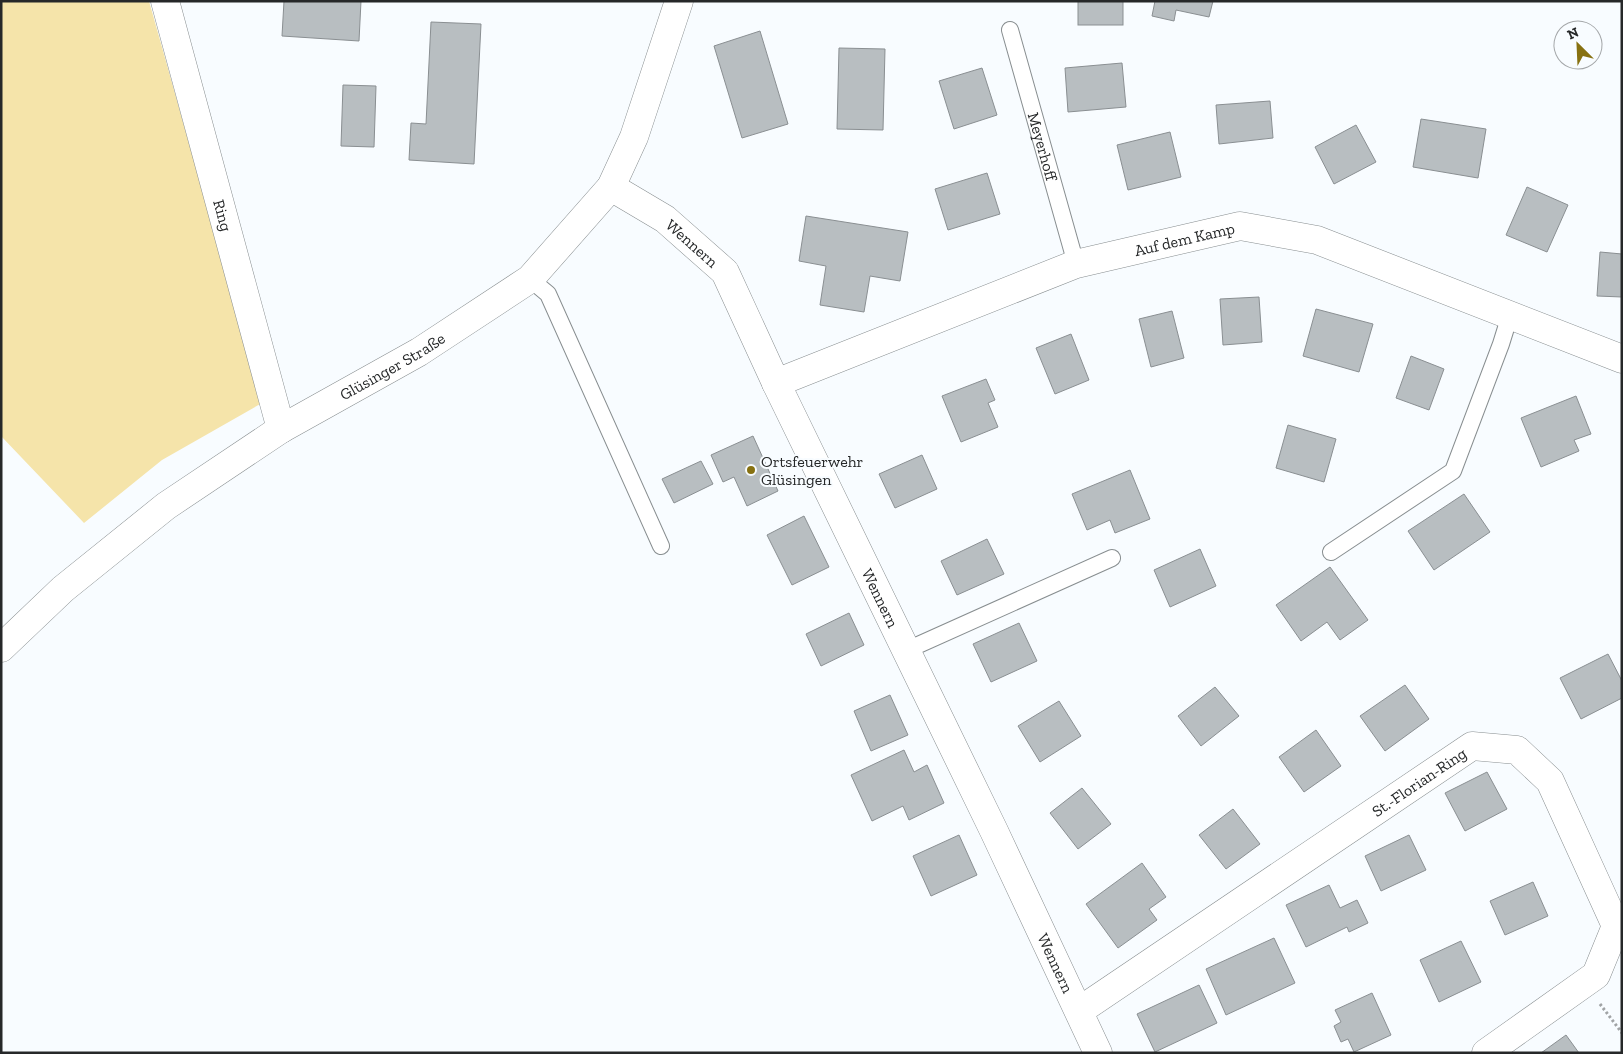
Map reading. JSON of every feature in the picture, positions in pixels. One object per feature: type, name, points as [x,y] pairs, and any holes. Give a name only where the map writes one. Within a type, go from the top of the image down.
[{"type":"street","name":"Ring","points":[[165,1],[281,429]]},
{"type":"street","name":"Glüsinger Straße","points":[[1,648],[63,589],[166,506],[281,429],[419,352],[530,280],[611,187],[634,137],[679,1]]},
{"type":"street","name":"Wennern","points":[[611,187],[664,219],[725,272],[1098,1053]]},
{"type":"street","name":"Auf dem Kamp","points":[[776,382],[1076,264],[1240,226],[1317,240],[1622,358]]},
{"type":"street","name":"St.-Florian-Ring","points":[[1079,1011],[1472,746],[1517,750],[1550,780],[1616,926],[1596,975],[1486,1053]]},
{"type":"lane","name":"Meyerhoff","points":[[1010,30],[1076,264]]},
{"type":"lane","points":[[530,280],[548,294],[661,546]]},
{"type":"lane","points":[[1331,552],[1453,471],[1502,344],[1510,315]]},
{"type":"lane","points":[[907,650],[1112,558]]},
{"type":"path","points":[[1584,983],[1622,1032]]},
{"type":"shaded area","points":[[1,1],[149,1],[262,403],[162,460],[84,523],[1,436]]},
{"type":"building","points":[[284,1],[361,1],[359,41],[282,36]]},
{"type":"building","points":[[1078,1],[1123,1],[1123,25],[1078,25]]},
{"type":"building","points":[[1155,1],[1213,1],[1209,17],[1176,10],[1174,21],[1152,16]]},
{"type":"building","points":[[431,22],[481,24],[474,164],[409,160],[411,123],[426,124]]},
{"type":"building","points":[[760,31],[788,124],[742,138],[714,46]]},
{"type":"building","points":[[839,48],[885,49],[883,130],[837,129]]},
{"type":"building","points":[[1122,63],[1126,107],[1068,112],[1065,68]]},
{"type":"building","points":[[982,68],[997,115],[954,129],[939,81]]},
{"type":"building","points":[[343,85],[376,86],[374,147],[341,146]]},
{"type":"building","points":[[1270,101],[1273,138],[1219,144],[1216,105]]},
{"type":"building","points":[[1421,119],[1486,129],[1478,178],[1413,167]]},
{"type":"building","points":[[1356,125],[1376,162],[1334,184],[1315,147]]},
{"type":"building","points":[[1170,132],[1181,177],[1128,190],[1117,145]]},
{"type":"building","points":[[987,173],[1000,214],[948,230],[935,189]]},
{"type":"building","points":[[1527,187],[1568,205],[1547,252],[1506,235]]},
{"type":"building","points":[[806,216],[908,232],[900,281],[870,276],[864,312],[820,305],[826,266],[799,261]]},
{"type":"building","points":[[1600,252],[1622,254],[1622,297],[1597,296]]},
{"type":"building","points":[[1259,297],[1262,342],[1223,345],[1220,299]]},
{"type":"building","points":[[1316,309],[1373,324],[1359,372],[1303,356]]},
{"type":"building","points":[[1172,311],[1184,358],[1151,367],[1139,319]]},
{"type":"building","points":[[1071,334],[1089,380],[1055,394],[1036,348]]},
{"type":"building","points":[[1411,356],[1444,369],[1429,410],[1396,398]]},
{"type":"building","points":[[986,379],[995,400],[988,403],[998,427],[961,442],[942,396]]},
{"type":"building","points":[[1576,396],[1591,434],[1574,440],[1579,451],[1541,467],[1521,418]]},
{"type":"building","points":[[1288,425],[1336,439],[1324,482],[1276,468]]},
{"type":"building","points":[[753,436],[778,491],[747,506],[734,477],[723,482],[711,455]]},
{"type":"building","points":[[922,455],[937,489],[895,508],[879,474]]},
{"type":"building","points":[[701,461],[713,484],[674,503],[662,479]]},
{"type":"building","points":[[1130,470],[1150,519],[1115,533],[1110,520],[1087,530],[1072,494]]},
{"type":"building","points":[[1464,494],[1490,532],[1434,570],[1408,531]]},
{"type":"building","points":[[804,516],[829,567],[792,585],[767,535]]},
{"type":"building","points":[[987,539],[1004,574],[957,595],[941,561]]},
{"type":"building","points":[[1200,549],[1216,586],[1170,607],[1154,570]]},
{"type":"building","points":[[1330,567],[1368,620],[1340,640],[1327,622],[1301,641],[1276,605]]},
{"type":"building","points":[[849,613],[864,645],[821,666],[806,634]]},
{"type":"building","points":[[1019,623],[1037,661],[991,682],[973,644]]},
{"type":"building","points":[[1608,654],[1622,681],[1622,698],[1581,719],[1560,678]]},
{"type":"building","points":[[1405,685],[1429,719],[1385,751],[1360,716]]},
{"type":"building","points":[[1215,687],[1239,716],[1201,746],[1178,716]]},
{"type":"building","points":[[890,695],[908,735],[871,751],[854,711]]},
{"type":"building","points":[[1059,701],[1081,736],[1040,762],[1018,726]]},
{"type":"building","points":[[1316,730],[1341,766],[1304,792],[1279,757]]},
{"type":"building","points":[[904,750],[914,772],[927,765],[944,803],[909,820],[903,806],[872,821],[851,775]]},
{"type":"building","points":[[1487,772],[1507,809],[1465,831],[1445,793]]},
{"type":"building","points":[[1082,788],[1111,824],[1078,849],[1050,813]]},
{"type":"building","points":[[1233,809],[1260,844],[1226,869],[1199,835]]},
{"type":"building","points":[[959,835],[977,875],[931,896],[913,856]]},
{"type":"building","points":[[1409,835],[1426,870],[1381,891],[1365,856]]},
{"type":"building","points":[[1142,863],[1166,897],[1149,909],[1157,920],[1118,948],[1086,904]]},
{"type":"building","points":[[1533,882],[1548,916],[1505,935],[1490,901]]},
{"type":"building","points":[[1329,885],[1340,908],[1357,900],[1368,923],[1349,932],[1347,927],[1306,947],[1286,905]]},
{"type":"building","points":[[1274,938],[1295,983],[1226,1015],[1206,969]]},
{"type":"building","points":[[1461,941],[1481,982],[1439,1002],[1420,960]]},
{"type":"building","points":[[1199,985],[1217,1023],[1155,1052],[1137,1014]]},
{"type":"building","points":[[1372,993],[1391,1035],[1354,1052],[1348,1039],[1341,1042],[1334,1026],[1341,1022],[1335,1010]]},
{"type":"building","points":[[1566,1035],[1579,1053],[1541,1053]]},
{"type":"place","name":"Ortsfeuerwehr Glüsingen","points":[[751,470]]}]
